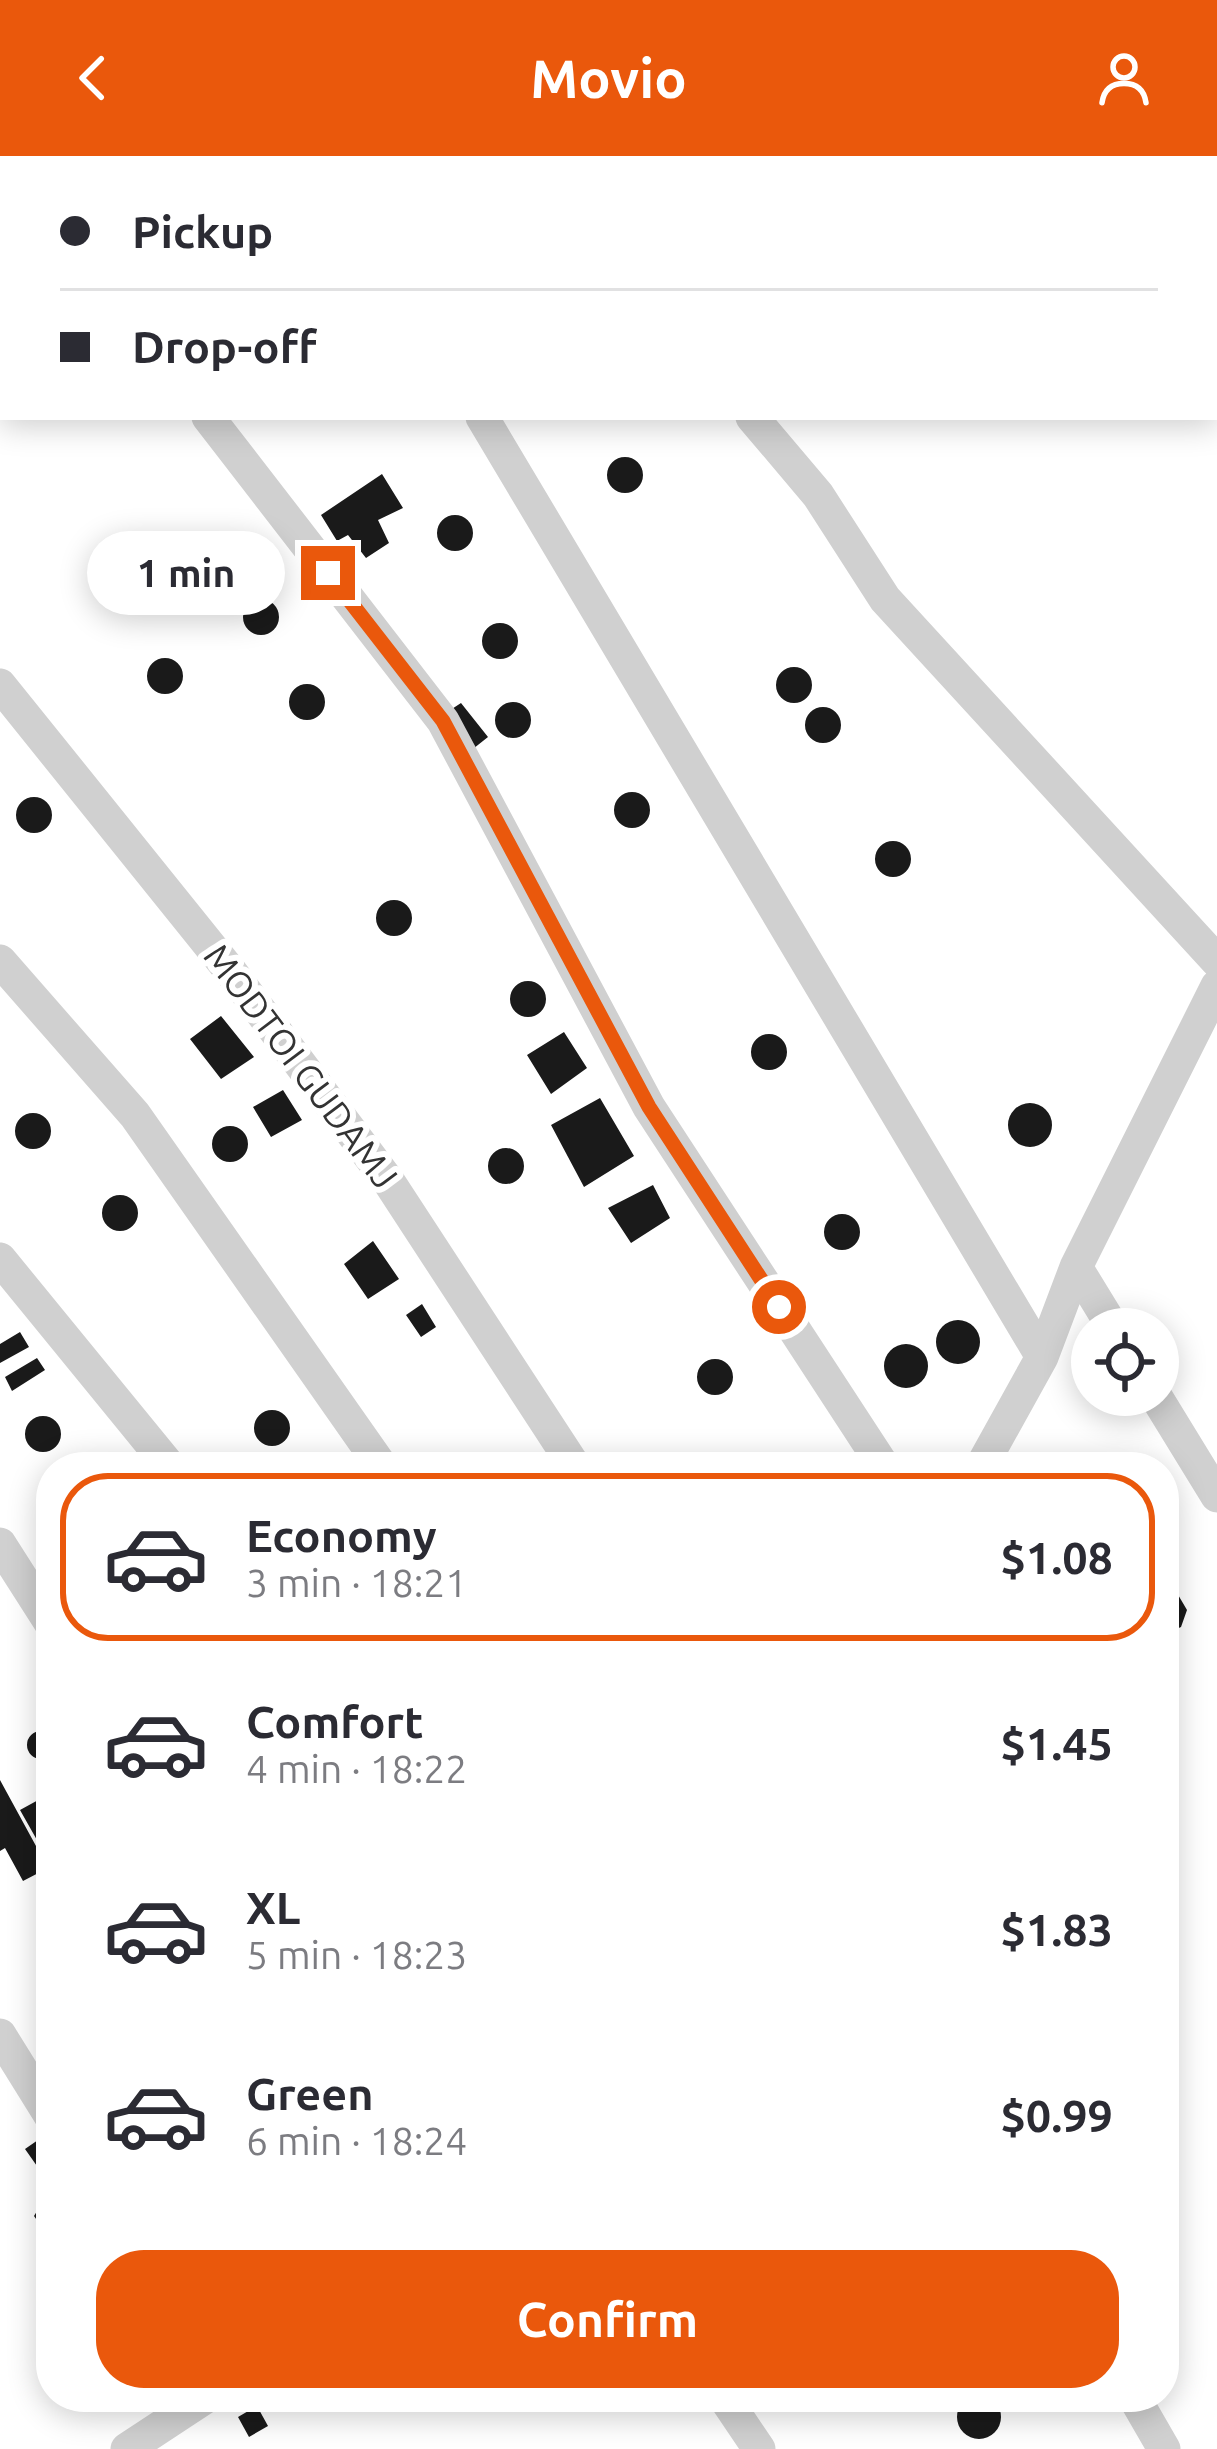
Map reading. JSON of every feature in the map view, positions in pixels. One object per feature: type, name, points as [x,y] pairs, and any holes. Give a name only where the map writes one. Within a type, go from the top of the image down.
[{"type":"street","points":[[210,420],[443,721],[649,1107],[874,1452]]},
{"type":"street","points":[[484,420],[1042,1357]]},
{"type":"street","points":[[755,420],[818,495],[885,599],[1217,961]]},
{"type":"street","name":"MODTOI GUDAMJ","points":[[0,685],[231,972],[374,1163],[565,1452]]},
{"type":"street","points":[[0,961],[135,1115],[371,1452]]},
{"type":"street","points":[[989,1452],[1042,1357],[1076,1268],[1217,986]]},
{"type":"street","points":[[0,1259],[158,1452]]},
{"type":"street","points":[[1076,1268],[1101,1308]]},
{"type":"street","points":[[1168,1416],[1217,1496]]},
{"type":"street","points":[[0,1544],[36,1600]]},
{"type":"street","points":[[0,2035],[36,2093]]},
{"type":"street","points":[[127,2449],[183,2412]]},
{"type":"street","points":[[734,2412],[759,2449]]},
{"type":"street","points":[[1142,2412],[1164,2449]]},
{"type":"building","points":[[625,457],[638,462],[643,475],[638,488],[625,493],[612,488],[607,475],[612,462]]},
{"type":"building","points":[[382,474],[403,508],[378,520],[389,543],[366,558],[348,535],[337,541],[321,515]]},
{"type":"building","points":[[455,515],[468,520],[473,533],[468,546],[455,551],[442,546],[437,533],[442,520]]},
{"type":"building","points":[[261,599],[274,604],[279,617],[274,630],[261,635],[248,630],[243,617],[248,604]]},
{"type":"building","points":[[500,623],[513,628],[518,641],[513,654],[500,659],[487,654],[482,641],[487,628]]},
{"type":"building","points":[[165,658],[178,663],[183,676],[178,689],[165,694],[152,689],[147,676],[152,663]]},
{"type":"building","points":[[794,667],[807,672],[812,685],[807,698],[794,703],[781,698],[776,685],[781,672]]},
{"type":"building","points":[[307,684],[320,689],[325,702],[320,715],[307,720],[294,715],[289,702],[294,689]]},
{"type":"building","points":[[513,702],[526,707],[531,720],[526,733],[513,738],[500,733],[495,720],[500,707]]},
{"type":"building","points":[[461,703],[488,737],[459,760],[435,720]]},
{"type":"building","points":[[823,707],[836,712],[841,725],[836,738],[823,743],[810,738],[805,725],[810,712]]},
{"type":"building","points":[[632,792],[645,797],[650,810],[645,823],[632,828],[619,823],[614,810],[619,797]]},
{"type":"building","points":[[34,797],[47,802],[52,815],[47,828],[34,833],[21,828],[16,815],[21,802]]},
{"type":"building","points":[[893,841],[906,846],[911,859],[906,872],[893,877],[880,872],[875,859],[880,846]]},
{"type":"building","points":[[394,900],[407,905],[412,918],[407,931],[394,936],[381,931],[376,918],[381,905]]},
{"type":"building","points":[[528,981],[541,986],[546,999],[541,1012],[528,1017],[515,1012],[510,999],[515,986]]},
{"type":"building","points":[[221,1016],[254,1057],[221,1079],[190,1039]]},
{"type":"building","points":[[564,1032],[587,1068],[551,1094],[527,1055]]},
{"type":"building","points":[[769,1034],[782,1039],[787,1052],[782,1065],[769,1070],[756,1065],[751,1052],[756,1039]]},
{"type":"building","points":[[283,1090],[302,1120],[271,1137],[253,1107]]},
{"type":"building","points":[[600,1098],[634,1156],[584,1187],[551,1125]]},
{"type":"building","points":[[1030,1103],[1045,1110],[1052,1125],[1045,1140],[1030,1147],[1015,1140],[1008,1125],[1015,1110]]},
{"type":"building","points":[[33,1113],[46,1118],[51,1131],[46,1144],[33,1149],[20,1144],[15,1131],[20,1118]]},
{"type":"building","points":[[230,1126],[243,1131],[248,1144],[243,1157],[230,1162],[217,1157],[212,1144],[217,1131]]},
{"type":"building","points":[[506,1148],[519,1153],[524,1166],[519,1179],[506,1184],[493,1179],[488,1166],[493,1153]]},
{"type":"building","points":[[653,1185],[670,1218],[631,1243],[608,1208]]},
{"type":"building","points":[[120,1195],[133,1200],[138,1213],[133,1226],[120,1231],[107,1226],[102,1213],[107,1200]]},
{"type":"building","points":[[842,1214],[855,1219],[860,1232],[855,1245],[842,1250],[829,1245],[824,1232],[829,1219]]},
{"type":"building","points":[[373,1241],[399,1279],[368,1299],[344,1264]]},
{"type":"building","points":[[422,1304],[436,1327],[421,1337],[406,1315]]},
{"type":"building","points":[[958,1320],[973,1327],[980,1342],[973,1357],[958,1364],[943,1357],[936,1342],[943,1327]]},
{"type":"building","points":[[20,1332],[29,1347],[0,1363],[0,1344]]},
{"type":"building","points":[[906,1344],[921,1351],[928,1366],[921,1381],[906,1388],[891,1381],[884,1366],[891,1351]]},
{"type":"building","points":[[37,1358],[45,1370],[12,1391],[5,1377]]},
{"type":"building","points":[[715,1359],[728,1364],[733,1377],[728,1390],[715,1395],[702,1390],[697,1377],[702,1364]]},
{"type":"building","points":[[272,1410],[285,1415],[290,1428],[285,1441],[272,1446],[259,1441],[254,1428],[259,1415]]},
{"type":"building","points":[[43,1416],[56,1421],[61,1434],[56,1447],[43,1452],[30,1447],[25,1434],[30,1421]]},
{"type":"building","points":[[1179,1596],[1187,1610],[1179,1628]]},
{"type":"building","points":[[36,1732],[36,1758],[28,1750]]},
{"type":"building","points":[[0,1780],[36,1846],[36,1874],[23,1881],[5,1848],[0,1851]]},
{"type":"building","points":[[36,1801],[36,1838],[20,1810]]},
{"type":"building","points":[[36,2141],[36,2165],[25,2149]]},
{"type":"building","points":[[260,2412],[268,2426],[249,2437],[238,2417]]},
{"type":"building","points":[[958,2412],[1000,2412],[994,2432],[979,2439],[964,2432],[957,2417]]},
{"type":"route","points":[[328,573],[443,721],[649,1107],[779,1307]]}]
